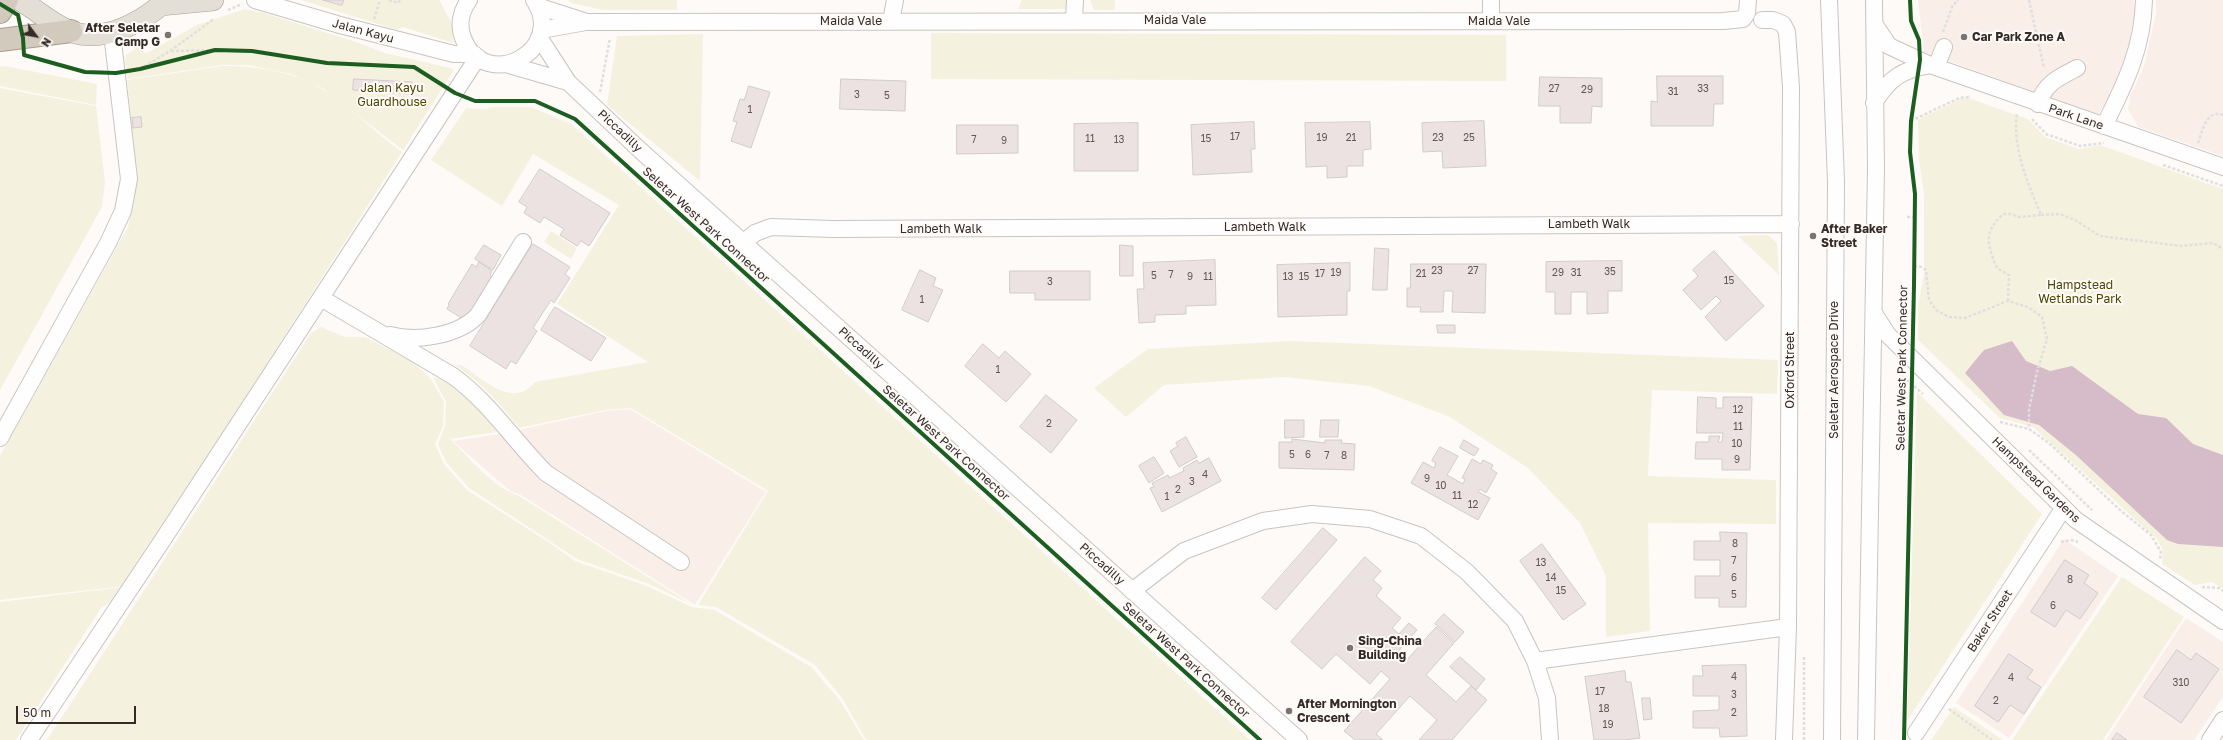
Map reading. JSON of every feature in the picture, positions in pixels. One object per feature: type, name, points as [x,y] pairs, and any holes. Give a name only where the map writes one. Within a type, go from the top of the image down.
[{"type":"highway","points":[[0,12],[7,0]]},
{"type":"highway","points":[[0,40],[71,31]]},
{"type":"main road","points":[[20,0],[71,31],[86,35],[112,33],[136,22],[164,2],[216,6]]},
{"type":"street","name":"Jalan Kayu","points":[[254,0],[340,25],[454,54],[476,56]]},
{"type":"street","points":[[29,740],[162,541],[476,56],[466,44],[461,32],[461,19],[469,0]]},
{"type":"street","points":[[891,21],[895,0]]},
{"type":"street","points":[[1074,20],[1075,0]]},
{"type":"street","points":[[1491,0],[1491,21]]},
{"type":"street","name":"Maida Vale","points":[[540,33],[586,22],[1074,20],[1491,21],[1743,19],[1747,13],[1748,0]]},
{"type":"street","name":"Seletar Aerospace Drive","points":[[1828,0],[1836,182],[1832,740]]},
{"type":"street","points":[[1866,740],[1874,312],[1874,0]]},
{"type":"street","points":[[2104,126],[2128,80],[2138,48],[2144,0]]},
{"type":"street","points":[[506,64],[517,61],[526,56],[534,47],[540,33],[540,14],[536,3]]},
{"type":"street","name":"Maida Vale","points":[[536,3],[586,22]]},
{"type":"street","name":"Oxford Street","points":[[1762,20],[1773,20],[1783,24],[1787,32],[1791,87],[1788,627],[1784,740]]},
{"type":"street","name":"Park Lane","points":[[1875,25],[1889,46],[1933,66],[2038,104],[2223,167]]},
{"type":"street","points":[[0,438],[108,243],[123,211],[129,179],[112,33]]},
{"type":"street","name":"Piccadilly","points":[[540,33],[568,82],[597,110],[743,243],[1298,740]]},
{"type":"street","points":[[1874,103],[1880,92],[1906,70],[1933,66],[1944,47]]},
{"type":"street","name":"Piccadilly","points":[[476,56],[496,64],[506,64],[568,82]]},
{"type":"street","points":[[2038,104],[2052,80],[2077,68]]},
{"type":"street","name":"Lambeth Walk","points":[[743,243],[755,233],[770,227],[833,229],[1791,224]]},
{"type":"street","points":[[376,332],[402,338],[451,331],[470,324],[478,315],[523,242]]},
{"type":"street","points":[[320,298],[453,376],[469,387],[486,403],[530,458],[546,473],[681,562]]},
{"type":"street","name":"Hampstead Gardens","points":[[1874,312],[1888,335],[2063,509],[2076,520],[2223,621]]},
{"type":"street","name":"Baker Street","points":[[1916,733],[2063,509]]},
{"type":"street","points":[[1132,591],[1184,551],[1263,521],[1312,514],[1370,519],[1421,536],[1467,572],[1515,621],[1535,661],[1547,698],[1550,740]]},
{"type":"street","points":[[1535,661],[1788,627]]},
{"type":"street","points":[[2211,737],[2223,720]]},
{"type":"path","points":[[140,69],[170,51],[216,6],[249,0]]},
{"type":"path","points":[[389,0],[398,3],[400,0]]},
{"type":"path","points":[[2029,0],[2044,68]]},
{"type":"path","points":[[597,110],[613,22]]},
{"type":"path","points":[[194,56],[215,50]]},
{"type":"path","points":[[170,51],[222,50]]},
{"type":"path","points":[[116,73],[160,64]]},
{"type":"path","points":[[1911,121],[1964,96],[1976,99]]},
{"type":"path","points":[[2023,98],[2017,113],[2016,130],[2019,154],[2027,180],[2042,215]]},
{"type":"path","points":[[2010,111],[2024,115]]},
{"type":"path","points":[[1911,129],[1912,113]]},
{"type":"path","points":[[2193,157],[2206,120],[2212,115],[2223,115]]},
{"type":"path","points":[[2030,117],[2046,134],[2080,146],[2102,143],[2109,146]]},
{"type":"path","points":[[2159,163],[2223,186]]},
{"type":"path","points":[[1915,210],[1915,224]]},
{"type":"path","points":[[2008,301],[2010,275],[1997,268],[1988,243],[1989,234],[1993,224],[2003,214],[2011,214],[2019,217],[2060,214],[2075,220],[2100,236],[2182,246],[2213,243],[2223,249]]},
{"type":"path","points":[[1907,217],[1915,217]]},
{"type":"path","points":[[1914,266],[1921,267],[1926,270],[1929,300],[1936,310],[1949,317],[1965,318],[2008,301],[2028,307],[2042,317],[2047,339],[2037,372],[2029,409],[2029,429]]},
{"type":"path","points":[[1899,373],[1924,395]]},
{"type":"path","points":[[1994,417],[2005,427]]},
{"type":"path","points":[[2000,422],[2029,429],[2049,443],[2120,510],[2151,535],[2161,552],[2159,565]]},
{"type":"path","points":[[2027,447],[2092,511]]},
{"type":"path","points":[[2057,544],[2071,540],[2084,546]]},
{"type":"path","points":[[2219,588],[2223,591]]},
{"type":"path","points":[[1943,715],[1952,702]]},
{"type":"path","points":[[1948,708],[1992,740]]},
{"type":"shaded area","points":[[1918,0],[2134,0],[2135,11],[2130,39],[2122,66],[2108,98],[2098,115],[1924,52]]},
{"type":"shaded area","points":[[2156,0],[2223,0],[2223,156],[2138,127],[2128,109],[2130,97],[2144,66],[2156,13]]},
{"type":"shaded area","points":[[2012,341],[2026,361],[2050,371],[2072,366],[2138,414],[2166,418],[2193,444],[2223,455],[2223,547],[2178,544],[2167,540],[2077,456],[2039,425],[2004,415],[1965,373],[1984,350]]},
{"type":"shaded area","points":[[630,409],[766,492],[695,605],[521,495],[510,491],[453,441],[500,434],[606,411]]},
{"type":"shaded area","points":[[2064,539],[2118,576],[2009,738],[1956,703]]},
{"type":"shaded area","points":[[2186,618],[2223,642],[2223,697],[2194,740],[2106,740]]},
{"type":"green space","points":[[301,0],[439,0],[454,27],[453,43],[403,27],[397,30]]},
{"type":"green space","points":[[568,0],[677,0],[677,10],[603,10],[571,3]]},
{"type":"green space","points":[[1022,0],[1069,0],[1068,9],[1018,9]]},
{"type":"green space","points":[[1090,0],[1115,0],[1115,10],[1094,10]]},
{"type":"green space","name":"Jalan Kayu Guardhouse","points":[[245,9],[264,13],[353,41],[385,53],[450,68],[453,69],[453,72],[403,150],[322,88],[291,74],[248,65],[222,65],[128,79],[125,62],[126,55],[140,46],[145,54],[197,25]]},
{"type":"green space","points":[[931,33],[1506,35],[1506,81],[931,79]]},
{"type":"green space","points":[[703,34],[700,181],[607,105],[617,36]]},
{"type":"green space","points":[[5,66],[97,84],[96,105],[0,86],[0,67]]},
{"type":"green space","points":[[222,66],[247,67],[274,71],[311,83],[333,96],[402,152],[125,586],[0,600],[0,456],[128,227],[134,199],[136,173],[127,80]]},
{"type":"green space","points":[[0,88],[96,106],[105,182],[102,207],[0,390]]},
{"type":"green space","name":"Hampstead Wetlands Park","points":[[1962,98],[1971,99],[2028,119],[2045,137],[2079,149],[2100,145],[2223,189],[2223,589],[2212,582],[2195,585],[2162,564],[2163,550],[2157,539],[2033,427],[2000,418],[1918,340],[1918,305],[1924,274],[1924,194],[1919,160],[1918,120]]},
{"type":"green space","points":[[493,107],[531,107],[571,124],[1250,740],[866,740],[842,698],[815,665],[716,607],[698,605],[768,491],[631,408],[605,410],[519,428],[490,394],[473,378],[455,365],[461,365],[498,389],[517,393],[526,390],[535,382],[648,362],[557,304],[619,205],[533,154],[502,206],[431,160],[466,108],[486,109]]},
{"type":"green space","points":[[551,231],[577,248],[571,259],[544,242]]},
{"type":"green space","points":[[1768,235],[1777,243],[1779,275],[1738,236]]},
{"type":"green space","points":[[321,327],[345,337],[365,337],[413,362],[431,379],[444,402],[443,426],[435,444],[444,464],[467,490],[553,545],[575,561],[647,586],[692,607],[715,610],[811,667],[839,699],[864,740],[47,740],[311,333]]},
{"type":"green space","points":[[1291,341],[1778,360],[1777,394],[1652,390],[1648,476],[1776,480],[1776,524],[1648,523],[1650,631],[1606,637],[1606,576],[1580,523],[1528,468],[1450,417],[1369,386],[1284,377],[1164,385],[1126,417],[1094,388],[1148,349]]},
{"type":"green space","points":[[433,377],[453,386],[461,392],[469,399],[497,432],[450,439],[491,479],[509,492],[519,496],[691,604],[649,584],[577,559],[469,488],[446,462],[438,444],[445,426],[446,402]]},
{"type":"green space","points":[[1917,392],[2042,514],[1907,721]]},
{"type":"green space","points":[[2122,577],[2184,617],[2103,740],[2012,740]]},
{"type":"green space","points":[[123,587],[114,600],[101,608],[16,740],[0,740],[0,602]]},
{"type":"green space","points":[[1954,707],[2003,740],[1931,740]]},
{"type":"building","points":[[323,0],[344,0],[342,5]]},
{"type":"building","points":[[1657,76],[1723,76],[1723,104],[1714,104],[1713,126],[1651,126],[1651,101],[1657,102]]},
{"type":"building","points":[[1540,77],[1602,78],[1602,107],[1592,106],[1591,123],[1560,123],[1560,106],[1539,106]]},
{"type":"building","points":[[354,79],[412,82],[411,94],[353,90]]},
{"type":"building","points":[[841,79],[906,81],[905,111],[840,109]]},
{"type":"building","points":[[749,86],[770,92],[751,148],[731,141],[737,122],[733,121],[740,99],[744,100]]},
{"type":"building","points":[[141,117],[142,127],[133,128],[132,118]]},
{"type":"building","points":[[1484,121],[1486,166],[1443,168],[1442,151],[1423,152],[1422,123]]},
{"type":"building","points":[[1254,122],[1255,149],[1251,149],[1252,172],[1193,175],[1191,125]]},
{"type":"building","points":[[1370,122],[1371,149],[1363,150],[1363,166],[1347,166],[1347,177],[1327,178],[1327,166],[1306,167],[1305,123]]},
{"type":"building","points":[[1138,123],[1138,171],[1074,171],[1074,124]]},
{"type":"building","points":[[957,125],[1018,125],[1018,153],[957,154]]},
{"type":"building","points":[[540,169],[610,213],[589,246],[581,241],[577,246],[560,235],[564,229],[544,217],[540,223],[524,213],[527,207],[519,202]]},
{"type":"building","points":[[533,244],[570,267],[565,274],[570,278],[554,303],[551,300],[533,328],[537,331],[516,364],[511,361],[506,369],[470,346]]},
{"type":"building","points":[[484,245],[501,255],[493,270],[475,259]]},
{"type":"building","points":[[1120,245],[1133,246],[1133,276],[1120,276]]},
{"type":"building","points":[[1375,248],[1389,249],[1387,290],[1373,290]]},
{"type":"building","points":[[1714,251],[1764,306],[1726,341],[1705,317],[1721,301],[1716,296],[1701,310],[1683,290],[1698,276],[1693,270]]},
{"type":"building","points":[[1215,260],[1216,305],[1186,306],[1186,314],[1155,315],[1155,322],[1139,323],[1137,289],[1144,289],[1143,263]]},
{"type":"building","points":[[1622,261],[1622,291],[1608,291],[1608,313],[1587,314],[1587,292],[1571,292],[1571,314],[1555,314],[1555,292],[1546,292],[1546,262]]},
{"type":"building","points":[[479,262],[492,271],[490,275],[492,277],[468,316],[466,315],[463,319],[447,309],[448,304],[472,264],[476,267]]},
{"type":"building","points":[[1350,263],[1350,291],[1347,291],[1347,315],[1278,317],[1277,265]]},
{"type":"building","points":[[1411,264],[1486,264],[1485,313],[1452,312],[1453,291],[1444,291],[1443,312],[1420,312],[1421,307],[1407,307],[1407,288],[1410,288]]},
{"type":"building","points":[[920,270],[936,278],[933,286],[943,290],[928,322],[902,310]]},
{"type":"building","points":[[1010,271],[1090,271],[1090,300],[1035,300],[1035,293],[1010,293]]},
{"type":"building","points":[[555,307],[606,338],[591,361],[541,330]]},
{"type":"building","points":[[1437,325],[1455,325],[1455,333],[1438,333]]},
{"type":"building","points":[[983,344],[999,358],[1005,351],[1031,374],[1006,402],[965,366]]},
{"type":"building","points":[[1046,395],[1077,420],[1051,453],[1020,427]]},
{"type":"building","points":[[1698,397],[1716,398],[1716,408],[1723,408],[1723,397],[1752,397],[1750,470],[1722,470],[1722,459],[1695,459],[1696,442],[1709,442],[1709,436],[1720,436],[1718,442],[1722,442],[1723,433],[1697,433]]},
{"type":"building","points":[[1285,420],[1304,420],[1304,437],[1285,438]]},
{"type":"building","points":[[1321,420],[1339,420],[1338,437],[1320,437]]},
{"type":"building","points":[[1186,437],[1197,457],[1179,467],[1170,451],[1178,446],[1176,443]]},
{"type":"building","points":[[1292,439],[1325,443],[1325,440],[1342,440],[1341,443],[1355,444],[1354,470],[1279,468],[1279,442],[1292,442]]},
{"type":"building","points":[[1464,440],[1479,449],[1474,456],[1460,448]]},
{"type":"building","points":[[1440,447],[1458,456],[1447,475],[1463,484],[1465,479],[1462,478],[1472,459],[1481,464],[1483,460],[1493,465],[1491,469],[1497,473],[1486,493],[1480,489],[1478,492],[1490,498],[1478,520],[1411,483],[1423,462],[1434,468],[1436,463],[1432,461]]},
{"type":"building","points":[[1154,457],[1164,473],[1149,483],[1139,466]]},
{"type":"building","points":[[1209,458],[1221,481],[1162,512],[1150,488],[1154,487],[1152,483],[1168,475],[1169,478],[1184,471],[1183,468],[1197,460],[1199,463]]},
{"type":"building","points":[[1323,528],[1337,540],[1276,610],[1262,598]]},
{"type":"building","points":[[1720,532],[1747,533],[1746,607],[1719,607],[1719,598],[1695,598],[1695,576],[1720,576],[1720,560],[1694,560],[1694,541],[1720,541]]},
{"type":"building","points":[[1542,544],[1586,604],[1563,620],[1520,561]]},
{"type":"building","name":"Sing-China Building","points":[[1365,557],[1381,571],[1373,580],[1382,588],[1376,596],[1401,618],[1392,628],[1399,634],[1409,623],[1417,630],[1396,654],[1405,662],[1436,627],[1454,643],[1426,675],[1456,702],[1471,686],[1487,700],[1452,740],[1419,740],[1437,720],[1410,696],[1376,734],[1383,740],[1355,740],[1344,731],[1390,679],[1381,671],[1370,684],[1336,654],[1322,669],[1291,642]]},
{"type":"building","points":[[2065,560],[2089,575],[2084,583],[2098,593],[2080,619],[2066,610],[2055,627],[2031,612]]},
{"type":"building","name":"Sing-China Building","points":[[1444,614],[1464,632],[1455,642],[1435,624]]},
{"type":"building","points":[[2177,650],[2191,660],[2196,653],[2219,669],[2181,723],[2144,697]]},
{"type":"building","points":[[2009,654],[2033,670],[2027,678],[2041,687],[2024,714],[2010,705],[1998,722],[1975,706]]},
{"type":"building","name":"Sing-China Building","points":[[1460,657],[1485,679],[1476,690],[1450,667]]},
{"type":"building","points":[[1746,665],[1747,736],[1720,737],[1719,728],[1693,728],[1693,711],[1719,710],[1719,696],[1693,696],[1693,676],[1703,676],[1702,666]]},
{"type":"building","points":[[1625,671],[1626,682],[1631,682],[1640,738],[1624,740],[1594,740],[1585,677]]},
{"type":"building","points":[[1642,698],[1650,698],[1652,719],[1644,720]]},
{"type":"building","points":[[2117,733],[2127,740],[2112,740]]},
{"type":"cycle path","name":"Seletar West Park Connector","points":[[1904,740],[1915,194],[1910,152],[1911,121],[1920,60],[1919,40],[1911,21],[1910,0]]},
{"type":"cycle path","name":"Seletar West Park Connector","points":[[0,4],[18,15],[23,38],[24,55],[85,72],[116,73],[140,69],[215,50],[252,51],[327,63],[414,67],[455,93],[475,101],[535,101],[575,119],[1260,740]]},
{"type":"place","name":"After Seletar Camp G","points":[[168,35]]},
{"type":"place","name":"Car Park Zone A","points":[[1964,37]]},
{"type":"place","name":"After Baker Street","points":[[1813,236]]},
{"type":"place","name":"Sing-China Building","points":[[1350,648]]},
{"type":"place","name":"After Mornington Crescent","points":[[1289,711]]}]
